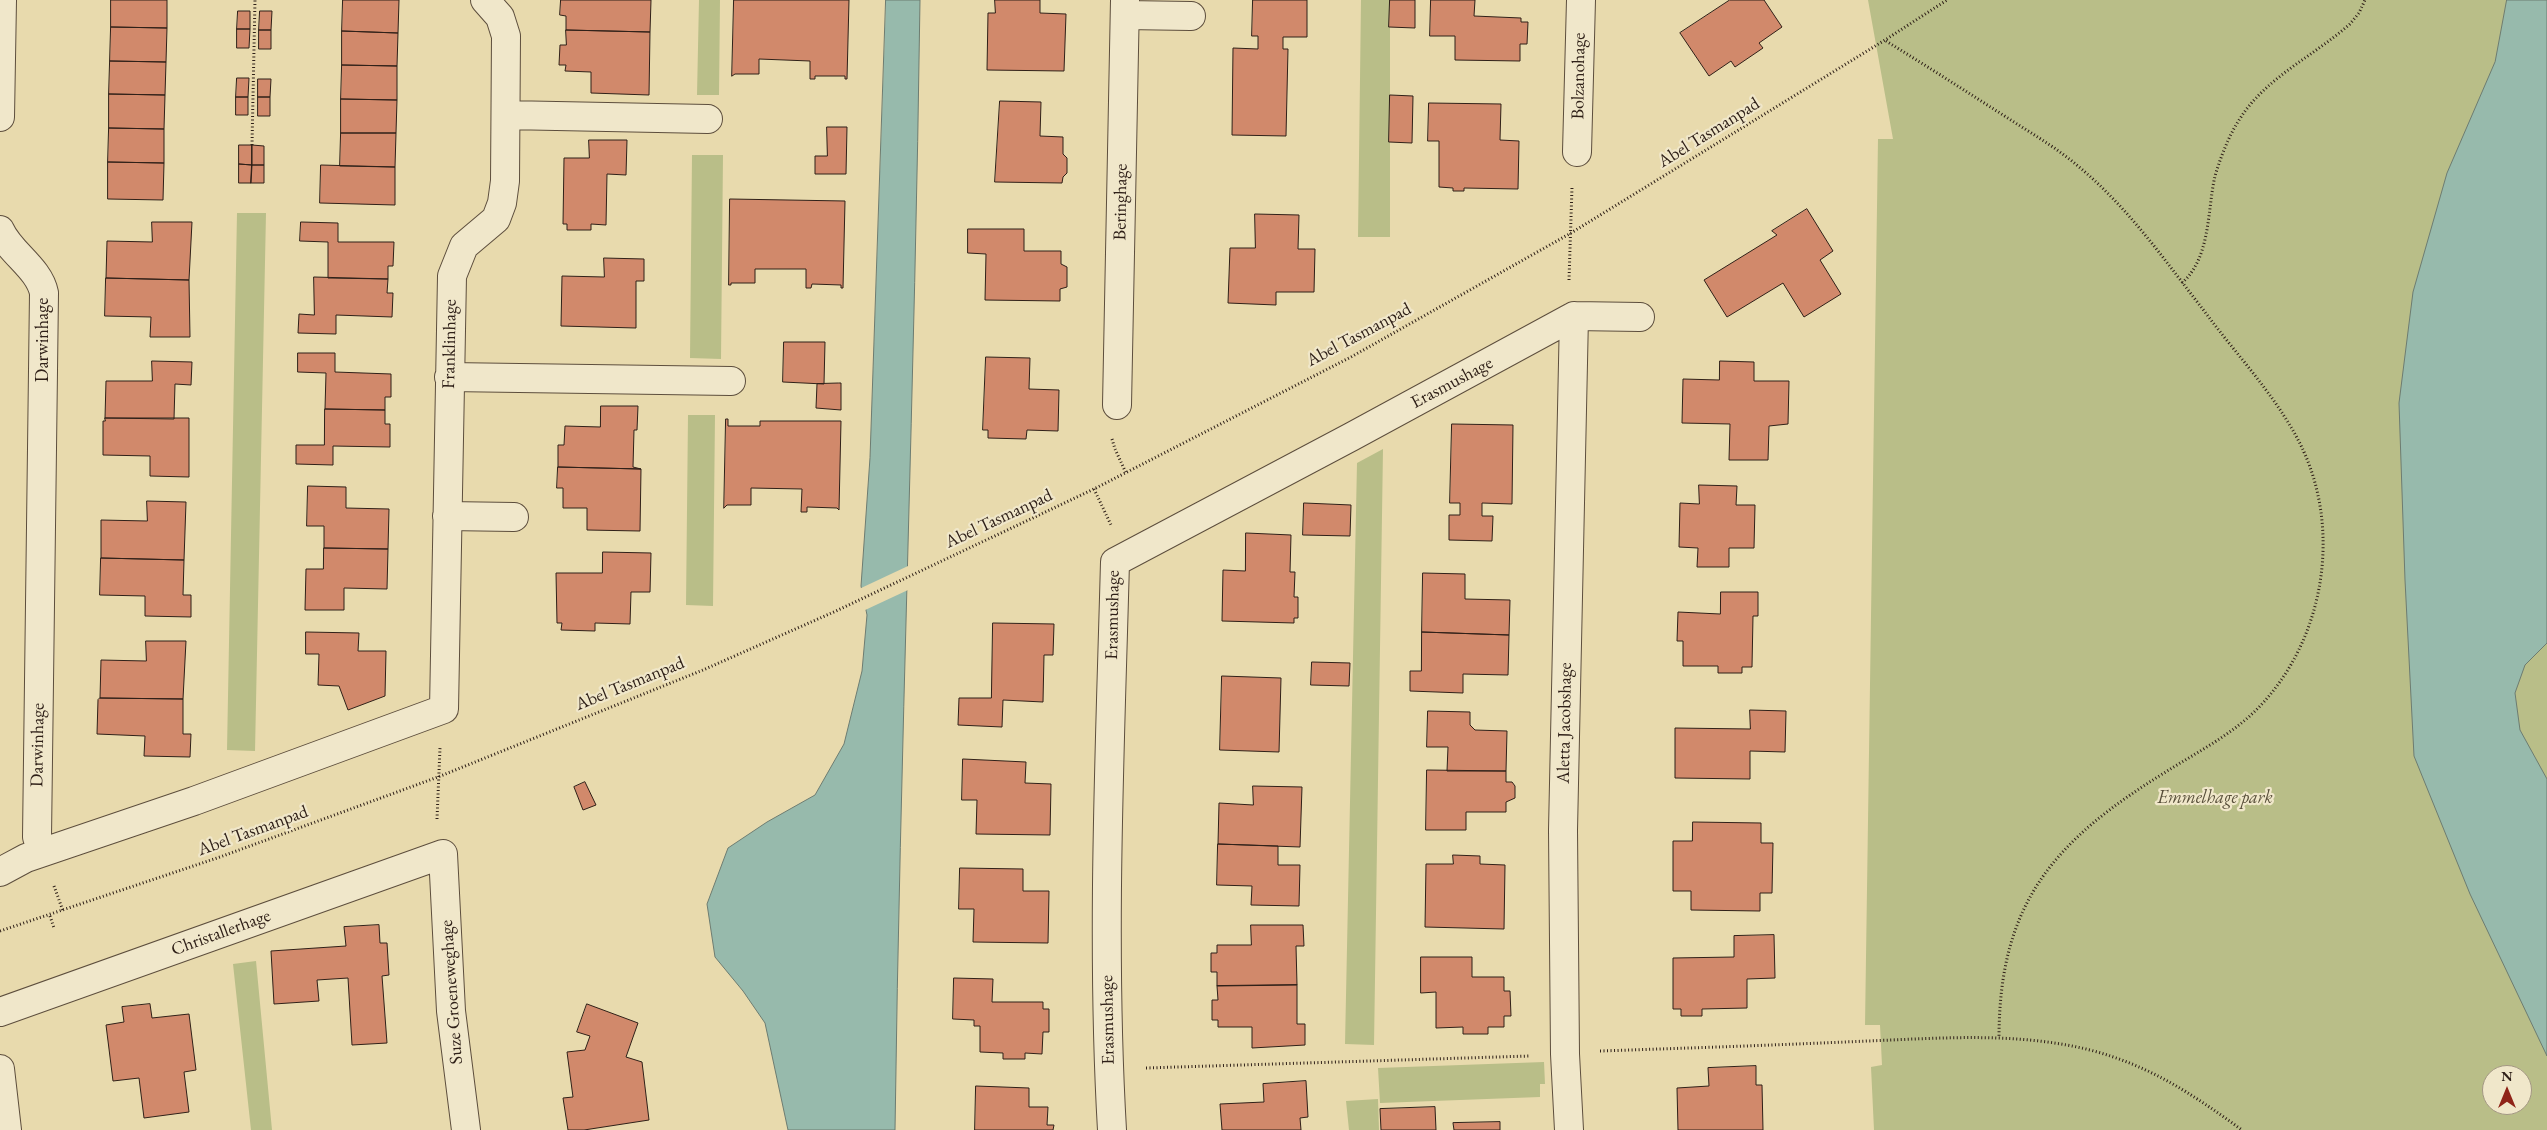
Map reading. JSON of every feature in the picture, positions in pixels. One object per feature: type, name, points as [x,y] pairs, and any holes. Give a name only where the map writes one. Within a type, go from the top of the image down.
[{"type":"street","points":[[0,117],[2,0]]},
{"type":"street","name":"Franklinhage","points":[[42,852],[194,801],[444,709],[449,377],[454,270],[464,246],[488,227],[500,210],[505,181],[506,36],[500,17],[485,0]]},
{"type":"street","name":"Bolzanohage","points":[[1577,152],[1581,0]]},
{"type":"street","points":[[1125,8],[1191,16]]},
{"type":"street","name":"Beringhage","points":[[1114,417],[1125,8]]},
{"type":"street","points":[[506,115],[708,119]]},
{"type":"street","name":"Darwinhage","points":[[0,230],[11,248],[40,281],[44,293],[37,836],[42,852]]},
{"type":"street","points":[[1574,316],[1640,317]]},
{"type":"street","name":"Erasmushage","points":[[1112,1130],[1107,1019],[1107,862],[1115,562],[1360,433],[1574,316]]},
{"type":"street","name":"Aletta Jacobshage","points":[[1569,1130],[1565,1054],[1563,839],[1574,316]]},
{"type":"street","points":[[449,377],[731,381]]},
{"type":"street","points":[[447,516],[514,517]]},
{"type":"street","points":[[0,872],[42,852]]},
{"type":"street","name":"Christallerhage","points":[[0,1012],[442,854]]},
{"type":"street","name":"Suze Groeneweghage","points":[[442,854],[451,1011],[466,1130]]},
{"type":"street","points":[[0,1070],[7,1130]]},
{"type":"path","points":[[252,144],[255,0]]},
{"type":"path","name":"Abel Tasmanpad","points":[[0,931],[63,912],[220,857],[438,777],[703,670],[836,611],[1094,490],[1351,357],[1570,233],[1947,0]]},
{"type":"path","points":[[2182,283],[2196,269],[2204,239],[2215,177],[2222,155],[2240,118],[2254,99],[2269,86],[2350,24],[2359,13],[2365,0]]},
{"type":"path","points":[[1885,40],[2060,152],[2098,183],[2131,219],[2284,416],[2304,454],[2320,504],[2323,526],[2320,588],[2297,654],[2262,704],[2238,727],[2122,798],[2095,819],[2044,872],[2028,898],[2013,935],[2000,993],[1999,1038]]},
{"type":"path","points":[[1569,287],[1572,180]]},
{"type":"path","points":[[1114,417],[1115,449],[1126,473]]},
{"type":"path","points":[[1094,490],[1114,532]]},
{"type":"path","points":[[437,822],[440,742]]},
{"type":"path","points":[[53,883],[63,912]]},
{"type":"path","points":[[50,916],[54,928]]},
{"type":"path","points":[[1598,1051],[1999,1038],[2032,1039],[2090,1050],[2138,1066],[2184,1088],[2242,1130]]},
{"type":"path","points":[[1143,1068],[1531,1056]]},
{"type":"green space","points":[[699,0],[720,0],[719,95],[697,95]]},
{"type":"green space","points":[[1361,0],[1390,0],[1390,237],[1358,237]]},
{"type":"green space","name":"Emmelhage park","points":[[1868,0],[2547,0],[2547,1130],[1874,1130],[1871,1067],[1882,1065],[1880,1025],[1865,1025],[1878,139],[1893,139]]},
{"type":"green space","points":[[692,155],[723,155],[721,359],[690,358]]},
{"type":"green space","points":[[237,213],[266,213],[255,751],[227,750]]},
{"type":"green space","points":[[688,415],[715,415],[713,606],[686,605]]},
{"type":"green space","points":[[1383,449],[1374,1045],[1345,1044],[1357,463]]},
{"type":"green space","points":[[256,961],[272,1130],[251,1130],[233,964]]},
{"type":"green space","points":[[1544,1062],[1545,1084],[1540,1084],[1540,1097],[1380,1103],[1378,1068]]},
{"type":"green space","points":[[1378,1099],[1379,1130],[1349,1130],[1346,1101]]},
{"type":"shaded area","points":[[886,0],[920,0],[895,1130],[788,1130],[765,1023],[743,991],[715,957],[707,904],[728,848],[767,822],[815,795],[844,744],[862,671],[867,615],[861,586],[870,458]]},
{"type":"shaded area","points":[[2507,0],[2547,0],[2547,643],[2525,665],[2515,693],[2520,730],[2547,779],[2547,1056],[2470,894],[2414,756],[2405,580],[2399,403],[2413,292],[2447,173],[2495,62]]},
{"type":"pier","points":[[908,566],[908,590],[863,611],[859,589]]},
{"type":"building","points":[[111,0],[167,0],[167,28],[111,27]]},
{"type":"building","points":[[343,0],[399,0],[398,33],[342,31]]},
{"type":"building","points":[[561,0],[651,0],[650,32],[566,30],[566,16],[560,15]]},
{"type":"building","points":[[734,0],[849,0],[847,79],[845,79],[845,76],[815,76],[815,79],[810,79],[810,61],[759,59],[759,74],[735,74],[732,76]]},
{"type":"building","points":[[995,0],[1040,0],[1040,13],[1066,14],[1064,71],[987,70],[988,13],[995,13]]},
{"type":"building","points":[[1253,0],[1307,0],[1307,37],[1283,37],[1283,49],[1288,49],[1286,136],[1232,135],[1233,48],[1258,49],[1258,36],[1252,36]]},
{"type":"building","points":[[1390,0],[1415,0],[1415,28],[1389,27]]},
{"type":"building","points":[[1431,0],[1475,0],[1474,16],[1521,18],[1521,22],[1528,22],[1527,44],[1520,44],[1520,61],[1455,60],[1455,36],[1430,36]]},
{"type":"building","points":[[1730,0],[1764,0],[1782,27],[1759,43],[1763,48],[1735,67],[1731,61],[1709,76],[1680,33]]},
{"type":"building","points":[[238,11],[250,11],[250,29],[237,29]]},
{"type":"building","points":[[260,11],[272,11],[271,30],[259,30]]},
{"type":"building","points":[[111,27],[167,28],[166,62],[110,61]]},
{"type":"building","points":[[237,29],[250,29],[249,48],[237,48]]},
{"type":"building","points":[[259,30],[271,30],[271,49],[259,49]]},
{"type":"building","points":[[566,30],[650,32],[649,95],[591,93],[591,72],[565,71],[566,65],[559,65],[560,45],[566,45]]},
{"type":"building","points":[[342,31],[398,33],[397,66],[342,65]]},
{"type":"building","points":[[110,61],[166,62],[165,95],[109,94]]},
{"type":"building","points":[[342,65],[397,66],[397,100],[341,99]]},
{"type":"building","points":[[237,78],[249,78],[248,97],[236,97]]},
{"type":"building","points":[[258,79],[271,79],[270,97],[258,97]]},
{"type":"building","points":[[109,94],[165,95],[164,129],[109,128]]},
{"type":"building","points":[[1390,95],[1413,96],[1412,143],[1389,142]]},
{"type":"building","points":[[236,97],[248,97],[248,115],[236,115]]},
{"type":"building","points":[[258,97],[270,97],[270,116],[258,116]]},
{"type":"building","points":[[341,99],[397,100],[396,133],[341,133]]},
{"type":"building","points":[[1000,101],[1041,102],[1040,136],[1063,137],[1063,154],[1067,158],[1067,173],[1063,177],[1062,183],[995,182]]},
{"type":"building","points":[[1429,103],[1501,104],[1500,140],[1519,141],[1518,189],[1464,188],[1464,191],[1453,191],[1453,188],[1439,187],[1439,141],[1428,141]]},
{"type":"building","points":[[827,127],[847,127],[846,174],[815,174],[815,156],[827,156]]},
{"type":"building","points":[[109,128],[164,129],[164,163],[108,162]]},
{"type":"building","points":[[341,133],[396,133],[395,167],[340,166]]},
{"type":"building","points":[[589,140],[627,140],[626,175],[607,174],[606,225],[591,224],[591,230],[567,230],[567,224],[563,224],[564,158],[589,158]]},
{"type":"building","points":[[239,145],[252,145],[252,165],[239,164]]},
{"type":"building","points":[[252,145],[264,146],[264,165],[252,165]]},
{"type":"building","points":[[108,162],[164,163],[163,200],[108,199]]},
{"type":"building","points":[[239,164],[252,165],[251,183],[239,183]]},
{"type":"building","points":[[252,165],[264,165],[264,183],[251,183]]},
{"type":"building","points":[[321,165],[395,167],[395,205],[320,203]]},
{"type":"building","points":[[730,199],[845,201],[843,288],[841,288],[841,285],[812,284],[811,288],[806,288],[806,269],[755,269],[755,283],[731,283],[729,285]]},
{"type":"building","points":[[1807,209],[1833,251],[1820,260],[1841,294],[1804,317],[1783,283],[1727,317],[1704,280],[1777,235],[1772,231]]},
{"type":"building","points":[[1255,214],[1299,215],[1298,249],[1315,249],[1314,292],[1276,292],[1276,305],[1228,303],[1230,248],[1255,248]]},
{"type":"building","points":[[152,222],[192,222],[189,280],[106,278],[107,241],[152,242]]},
{"type":"building","points":[[301,222],[338,223],[338,242],[394,242],[393,266],[388,266],[388,279],[328,278],[328,242],[300,241]]},
{"type":"building","points":[[968,229],[1024,229],[1024,251],[1061,251],[1061,264],[1067,267],[1067,287],[1060,289],[1060,301],[985,300],[986,254],[968,253]]},
{"type":"building","points":[[604,258],[644,259],[644,281],[636,281],[636,328],[561,326],[562,276],[604,277]]},
{"type":"building","points":[[314,277],[388,279],[387,293],[393,293],[392,317],[336,315],[336,334],[298,333],[299,314],[314,315]]},
{"type":"building","points":[[106,278],[189,280],[190,337],[150,337],[151,317],[105,316]]},
{"type":"building","points":[[784,342],[825,342],[824,384],[783,382]]},
{"type":"building","points":[[298,353],[335,353],[335,372],[391,374],[391,397],[385,397],[385,410],[325,409],[326,373],[298,372]]},
{"type":"building","points":[[986,357],[1030,358],[1029,389],[1059,390],[1058,431],[1027,430],[1026,439],[988,438],[988,430],[983,430]]},
{"type":"building","points":[[152,361],[192,362],[191,385],[175,384],[174,419],[105,418],[106,381],[152,381]]},
{"type":"building","points":[[1720,361],[1754,362],[1754,381],[1789,381],[1788,424],[1769,426],[1768,460],[1729,460],[1730,424],[1682,423],[1683,379],[1719,380]]},
{"type":"building","points":[[841,383],[841,410],[816,408],[817,384]]},
{"type":"building","points":[[601,406],[638,406],[637,430],[634,430],[633,467],[641,469],[558,467],[558,445],[564,445],[565,426],[600,427]]},
{"type":"building","points":[[325,409],[385,410],[385,424],[390,424],[390,447],[333,446],[333,465],[296,464],[296,445],[324,445]]},
{"type":"building","points":[[105,418],[189,418],[189,477],[150,476],[150,456],[103,455],[103,421],[105,421]]},
{"type":"building","points":[[726,419],[728,419],[728,426],[760,426],[760,421],[841,421],[839,510],[837,508],[807,507],[807,512],[801,512],[802,489],[751,488],[751,505],[727,505],[724,508]]},
{"type":"building","points":[[1452,424],[1513,425],[1512,504],[1482,503],[1482,516],[1493,516],[1492,541],[1449,540],[1449,515],[1460,515],[1460,503],[1450,503]]},
{"type":"building","points":[[558,467],[641,469],[640,531],[587,530],[587,508],[563,508],[563,488],[557,488]]},
{"type":"building","points":[[1699,485],[1737,486],[1736,505],[1755,505],[1754,548],[1729,548],[1729,567],[1697,567],[1698,548],[1679,547],[1680,503],[1699,504]]},
{"type":"building","points":[[308,486],[346,487],[346,508],[389,509],[388,549],[324,548],[324,526],[307,526]]},
{"type":"building","points":[[147,501],[186,502],[184,560],[101,558],[101,520],[147,521]]},
{"type":"building","points":[[1304,503],[1351,505],[1350,536],[1303,535]]},
{"type":"building","points":[[1246,533],[1291,535],[1290,572],[1295,572],[1294,597],[1298,597],[1298,618],[1294,618],[1294,623],[1222,621],[1223,570],[1245,571]]},
{"type":"building","points":[[324,548],[388,549],[387,589],[344,588],[344,610],[305,610],[306,569],[323,569]]},
{"type":"building","points":[[603,552],[651,553],[650,592],[631,592],[630,624],[595,623],[595,631],[561,630],[562,623],[557,623],[556,573],[602,573]]},
{"type":"building","points":[[101,558],[184,560],[183,595],[191,595],[191,617],[145,616],[145,596],[100,595]]},
{"type":"building","points":[[1423,573],[1465,574],[1465,599],[1510,600],[1509,635],[1422,632]]},
{"type":"building","points":[[1721,592],[1758,592],[1758,616],[1753,616],[1752,667],[1742,667],[1742,673],[1718,673],[1718,666],[1683,666],[1683,641],[1677,641],[1678,612],[1720,614]]},
{"type":"building","points":[[993,623],[1054,624],[1053,655],[1044,655],[1043,702],[1003,700],[1002,727],[958,725],[959,698],[991,698]]},
{"type":"building","points":[[306,632],[359,633],[358,651],[386,651],[385,696],[348,710],[339,686],[318,685],[319,654],[306,654]]},
{"type":"building","points":[[1422,632],[1509,635],[1508,675],[1463,674],[1463,693],[1410,691],[1410,671],[1421,671]]},
{"type":"building","points":[[146,641],[186,641],[183,699],[100,698],[101,660],[146,661]]},
{"type":"building","points":[[1312,662],[1350,663],[1349,686],[1311,685]]},
{"type":"building","points":[[1222,676],[1281,678],[1279,752],[1220,750]]},
{"type":"building","points":[[100,698],[183,699],[183,734],[191,734],[190,757],[144,756],[145,736],[97,734],[98,700]]},
{"type":"building","points":[[1750,710],[1786,711],[1785,752],[1750,751],[1750,779],[1675,778],[1675,728],[1750,729]]},
{"type":"building","points":[[1428,711],[1470,712],[1470,725],[1475,730],[1507,731],[1506,771],[1447,771],[1448,747],[1427,747]]},
{"type":"building","points":[[963,759],[1026,762],[1025,783],[1051,784],[1050,835],[976,834],[977,800],[962,800]]},
{"type":"building","points":[[1427,770],[1506,771],[1506,782],[1512,782],[1515,786],[1515,798],[1506,802],[1506,812],[1466,812],[1466,830],[1426,830]]},
{"type":"building","points":[[585,782],[596,805],[583,810],[574,787]]},
{"type":"building","points":[[1253,786],[1302,787],[1300,847],[1218,844],[1219,803],[1253,805]]},
{"type":"building","points":[[1693,822],[1761,823],[1761,843],[1773,843],[1772,893],[1760,893],[1760,911],[1691,910],[1691,891],[1673,891],[1673,841],[1692,841]]},
{"type":"building","points":[[1218,844],[1278,846],[1278,865],[1300,865],[1299,906],[1251,905],[1252,886],[1217,885]]},
{"type":"building","points":[[1453,855],[1480,856],[1480,864],[1505,865],[1504,929],[1425,927],[1426,864],[1453,864]]},
{"type":"building","points":[[960,868],[1023,869],[1023,891],[1049,891],[1048,943],[973,942],[974,909],[959,909]]},
{"type":"building","points":[[379,925],[380,943],[387,943],[389,975],[382,976],[387,1043],[352,1045],[348,978],[317,980],[319,1001],[274,1004],[271,951],[346,946],[344,927]]},
{"type":"building","points":[[1251,925],[1303,925],[1304,946],[1296,946],[1297,985],[1217,986],[1217,972],[1211,972],[1211,953],[1217,953],[1217,945],[1251,945]]},
{"type":"building","points":[[1774,935],[1775,978],[1747,979],[1747,1008],[1702,1009],[1702,1016],[1681,1016],[1681,1009],[1673,1009],[1673,958],[1734,957],[1734,936]]},
{"type":"building","points":[[1421,957],[1472,957],[1472,977],[1504,977],[1504,991],[1510,991],[1511,1016],[1504,1016],[1504,1027],[1488,1027],[1488,1034],[1463,1034],[1463,1027],[1436,1028],[1436,992],[1421,993]]},
{"type":"building","points":[[954,978],[993,979],[992,1002],[1043,1002],[1043,1009],[1049,1009],[1049,1032],[1043,1032],[1042,1054],[1025,1053],[1025,1059],[1003,1059],[1003,1053],[980,1052],[980,1026],[974,1026],[974,1020],[953,1019]]},
{"type":"building","points":[[1297,985],[1297,1024],[1305,1024],[1305,1045],[1252,1048],[1252,1027],[1218,1027],[1218,1020],[1212,1020],[1212,1000],[1218,1000],[1217,986]]},
{"type":"building","points":[[150,1004],[152,1018],[189,1014],[196,1070],[184,1072],[189,1112],[144,1118],[139,1078],[113,1081],[106,1025],[124,1022],[122,1007]]},
{"type":"building","points":[[587,1004],[638,1023],[626,1057],[642,1062],[649,1120],[584,1130],[568,1130],[563,1098],[573,1097],[567,1052],[585,1050],[590,1036],[577,1032]]},
{"type":"building","points":[[1756,1066],[1756,1085],[1762,1085],[1763,1130],[1678,1130],[1677,1088],[1709,1086],[1708,1068]]},
{"type":"building","points":[[1306,1081],[1308,1117],[1300,1118],[1301,1130],[1222,1130],[1220,1104],[1264,1102],[1263,1084]]},
{"type":"building","points":[[976,1086],[1029,1088],[1029,1107],[1048,1107],[1047,1125],[1054,1125],[1053,1130],[975,1130]]},
{"type":"building","points":[[1435,1107],[1436,1130],[1381,1130],[1380,1109]]},
{"type":"building","points":[[1500,1122],[1500,1130],[1454,1130],[1453,1123]]}]
